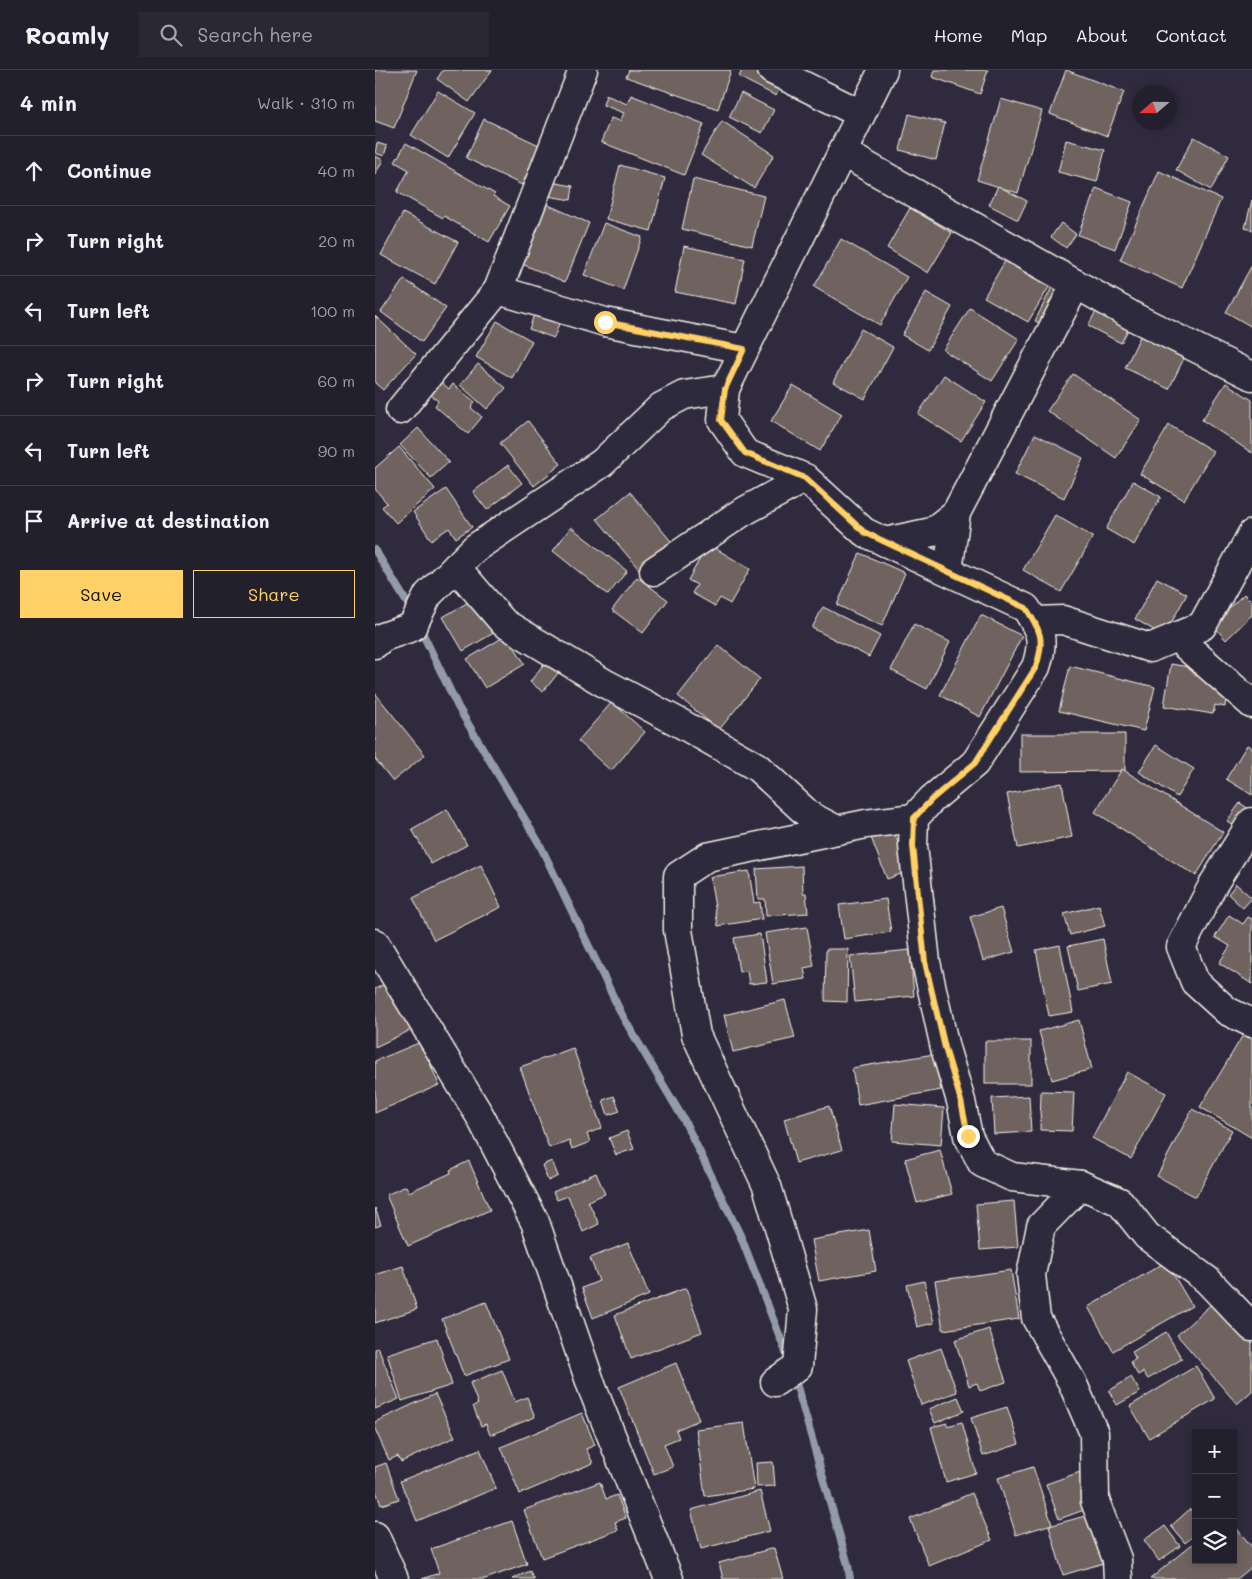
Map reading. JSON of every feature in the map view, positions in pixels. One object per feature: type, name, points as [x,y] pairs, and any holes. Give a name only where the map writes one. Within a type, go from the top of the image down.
[{"type":"street","points":[[400,410],[498,290],[583,70]]},
{"type":"street","points":[[773,70],[861,114]]},
{"type":"street","points":[[775,1382],[798,1366],[803,1309],[767,1186],[697,1034],[678,930],[678,876],[707,856],[866,824],[914,818],[932,799],[975,763],[1036,667],[1042,650],[1042,638],[1026,608],[864,532],[805,478],[745,453],[721,420],[725,389],[883,70]]},
{"type":"street","points":[[842,152],[1136,318],[1252,376]]},
{"type":"street","points":[[948,571],[957,513],[1076,284]]},
{"type":"street","points":[[498,290],[605,322],[744,349]]},
{"type":"street","points":[[375,644],[383,637],[412,626],[428,595],[475,548],[602,463],[661,407],[684,395],[725,389]]},
{"type":"street","points":[[655,571],[741,513],[805,478]]},
{"type":"street","points":[[885,542],[933,532],[957,513]]},
{"type":"street","points":[[1035,622],[1063,620],[1150,648],[1202,626],[1252,534]]},
{"type":"street","points":[[456,567],[504,623],[606,684],[757,767],[810,816],[837,830]]},
{"type":"street","points":[[1176,637],[1252,704]]},
{"type":"street","points":[[914,818],[913,846],[925,962],[945,1048],[961,1101],[968,1136],[982,1163],[1012,1177],[1081,1186],[1120,1202],[1147,1236],[1207,1280],[1252,1327]]},
{"type":"street","points":[[1252,822],[1214,883],[1181,947],[1195,982],[1227,1011],[1252,1023]]},
{"type":"street","points":[[376,945],[480,1116],[535,1222],[593,1390],[669,1579]]},
{"type":"street","points":[[1081,1186],[1041,1226],[1031,1275],[1036,1318],[1071,1382],[1094,1433],[1095,1502],[1117,1559],[1118,1579]]},
{"type":"street","points":[[375,1536],[395,1579]]},
{"type":"building","points":[[375,70],[417,70],[394,128],[375,121]]},
{"type":"building","points":[[443,70],[492,70],[469,102],[437,79]]},
{"type":"building","points":[[629,70],[731,70],[718,109],[626,77]]},
{"type":"building","points":[[742,70],[782,70],[788,73],[776,96],[739,77]]},
{"type":"building","points":[[934,70],[988,70],[980,94],[932,77]]},
{"type":"building","points":[[1066,70],[1124,92],[1107,136],[1050,114]]},
{"type":"building","points":[[438,91],[475,113],[448,158],[411,135]]},
{"type":"building","points":[[741,93],[774,110],[762,133],[729,117]]},
{"type":"building","points":[[606,95],[627,104],[631,95],[704,124],[684,175],[601,142],[611,118],[620,121],[624,113],[603,105]]},
{"type":"building","points":[[1001,99],[1042,111],[1018,193],[977,180]]},
{"type":"building","points":[[909,114],[945,123],[936,160],[900,150]]},
{"type":"building","points":[[484,119],[541,146],[522,185],[466,158]]},
{"type":"building","points":[[722,121],[774,155],[754,188],[701,155]]},
{"type":"building","points":[[1194,137],[1229,156],[1211,190],[1176,170]]},
{"type":"building","points":[[1066,140],[1105,150],[1097,182],[1058,172]]},
{"type":"building","points":[[377,143],[387,146],[384,156],[375,153]]},
{"type":"building","points":[[406,143],[495,194],[493,196],[510,206],[489,242],[397,192],[409,170],[395,162]]},
{"type":"building","points":[[375,156],[383,160],[375,175]]},
{"type":"building","points":[[620,165],[665,178],[651,231],[606,219]]},
{"type":"building","points":[[1159,171],[1221,199],[1182,288],[1120,260]]},
{"type":"building","points":[[693,179],[764,196],[752,246],[682,229]]},
{"type":"building","points":[[551,182],[573,186],[571,200],[548,196]]},
{"type":"building","points":[[998,186],[1027,201],[1018,220],[989,205]]},
{"type":"building","points":[[1096,188],[1132,202],[1115,249],[1078,235]]},
{"type":"building","points":[[1252,200],[1252,230],[1245,228]]},
{"type":"building","points":[[546,204],[589,223],[565,282],[522,264]]},
{"type":"building","points":[[910,208],[952,233],[928,273],[887,248]]},
{"type":"building","points":[[403,213],[458,242],[435,284],[381,255]]},
{"type":"building","points":[[604,223],[642,237],[623,290],[584,275]]},
{"type":"building","points":[[1061,223],[1076,234],[1066,248],[1051,237]]},
{"type":"building","points":[[841,239],[907,277],[880,325],[814,287]]},
{"type":"building","points":[[684,246],[745,259],[736,304],[675,292]]},
{"type":"building","points":[[1005,261],[1049,287],[1028,322],[984,297]]},
{"type":"building","points":[[1252,265],[1252,327],[1226,312]]},
{"type":"building","points":[[404,279],[446,308],[422,342],[381,312]]},
{"type":"building","points":[[1055,281],[1070,289],[1051,328],[1035,321]]},
{"type":"building","points":[[926,292],[952,307],[928,350],[902,335]]},
{"type":"building","points":[[537,306],[562,315],[554,338],[529,329]]},
{"type":"building","points":[[1098,307],[1131,324],[1121,343],[1088,326]]},
{"type":"building","points":[[970,308],[1019,339],[992,381],[943,350]]},
{"type":"building","points":[[375,316],[416,354],[383,390],[375,383]]},
{"type":"building","points":[[497,321],[532,341],[512,378],[476,357]]},
{"type":"building","points":[[1144,328],[1188,350],[1169,389],[1125,368]]},
{"type":"building","points":[[861,329],[893,347],[865,399],[833,382]]},
{"type":"building","points":[[478,364],[506,388],[487,409],[460,385]]},
{"type":"building","points":[[1073,374],[1141,420],[1116,458],[1047,411]]},
{"type":"building","points":[[944,375],[986,402],[961,441],[918,414]]},
{"type":"building","points":[[440,381],[449,389],[453,384],[475,402],[471,408],[482,417],[468,434],[435,406],[438,401],[430,394]]},
{"type":"building","points":[[1226,383],[1252,400],[1252,453],[1202,420]]},
{"type":"building","points":[[793,385],[842,414],[820,451],[771,421]]},
{"type":"building","points":[[528,421],[561,464],[534,486],[500,443]]},
{"type":"building","points":[[1169,425],[1213,451],[1184,500],[1140,474]]},
{"type":"building","points":[[418,428],[449,462],[431,478],[400,445]]},
{"type":"building","points":[[1035,434],[1083,458],[1064,498],[1015,474]]},
{"type":"building","points":[[399,447],[435,489],[396,523],[382,507],[387,503],[375,489],[375,468]]},
{"type":"building","points":[[508,465],[522,483],[487,510],[473,492]]},
{"type":"building","points":[[1133,481],[1161,497],[1134,545],[1106,529]]},
{"type":"building","points":[[446,489],[472,527],[456,538],[449,528],[431,540],[413,512]]},
{"type":"building","points":[[630,492],[675,546],[642,573],[597,519]]},
{"type":"building","points":[[1055,515],[1093,537],[1061,592],[1023,570]]},
{"type":"building","points":[[571,527],[627,571],[608,595],[553,551]]},
{"type":"building","points":[[708,544],[750,569],[730,604],[720,598],[715,606],[692,593],[697,585],[688,580]]},
{"type":"building","points":[[860,553],[905,573],[882,626],[837,605]]},
{"type":"building","points":[[637,577],[668,600],[643,633],[612,610]]},
{"type":"building","points":[[1157,578],[1187,594],[1164,636],[1135,619]]},
{"type":"building","points":[[1244,594],[1252,602],[1252,615],[1226,640],[1212,624]]},
{"type":"building","points":[[477,597],[497,631],[463,651],[443,617]]},
{"type":"building","points":[[823,607],[880,636],[869,657],[812,628]]},
{"type":"building","points":[[981,615],[1022,636],[980,717],[940,695]]},
{"type":"building","points":[[914,624],[950,642],[927,689],[891,670]]},
{"type":"building","points":[[507,635],[525,664],[485,688],[467,659]]},
{"type":"building","points":[[718,645],[760,679],[719,730],[678,696]]},
{"type":"building","points":[[549,657],[563,667],[543,692],[530,682]]},
{"type":"building","points":[[1171,664],[1213,671],[1227,688],[1225,707],[1215,705],[1213,714],[1164,706]]},
{"type":"building","points":[[1070,666],[1155,687],[1144,731],[1059,711]]},
{"type":"building","points":[[375,693],[425,755],[393,781],[375,759]]},
{"type":"building","points":[[612,702],[645,732],[611,771],[578,741]]},
{"type":"building","points":[[1020,734],[1125,734],[1125,771],[1020,772]]},
{"type":"building","points":[[1156,745],[1194,769],[1177,797],[1139,772]]},
{"type":"building","points":[[1247,745],[1252,748],[1252,795],[1226,779]]},
{"type":"building","points":[[1122,769],[1223,832],[1196,876],[1095,812]]},
{"type":"building","points":[[1062,783],[1072,837],[1018,848],[1007,794]]},
{"type":"building","points":[[1240,803],[1252,811],[1239,830],[1227,821]]},
{"type":"building","points":[[447,809],[467,845],[431,864],[412,829]]},
{"type":"building","points":[[892,827],[909,871],[887,879],[870,835]]},
{"type":"building","points":[[481,865],[501,907],[434,940],[413,898]]},
{"type":"building","points":[[802,866],[803,893],[806,893],[808,913],[766,916],[765,899],[758,899],[756,869]]},
{"type":"building","points":[[749,871],[754,903],[760,902],[762,919],[718,926],[710,877]]},
{"type":"building","points":[[1236,884],[1252,898],[1243,908],[1228,894]]},
{"type":"building","points":[[886,899],[891,932],[844,939],[839,905]]},
{"type":"building","points":[[1099,905],[1105,926],[1070,935],[1064,914]]},
{"type":"building","points":[[1001,908],[1014,952],[983,961],[970,917]]},
{"type":"building","points":[[1229,915],[1243,924],[1248,917],[1252,919],[1252,984],[1219,963],[1230,946],[1215,937]]},
{"type":"building","points":[[807,927],[814,966],[804,968],[806,979],[773,984],[765,933]]},
{"type":"building","points":[[760,934],[767,982],[749,984],[747,971],[739,972],[734,938]]},
{"type":"building","points":[[1103,939],[1112,984],[1078,991],[1068,946]]},
{"type":"building","points":[[1060,945],[1073,1012],[1049,1016],[1036,950]]},
{"type":"building","points":[[826,949],[848,949],[847,1002],[825,1001]]},
{"type":"building","points":[[910,950],[914,996],[855,1002],[850,956]]},
{"type":"building","points":[[389,982],[411,1030],[375,1047],[375,989]]},
{"type":"building","points":[[785,1000],[795,1038],[733,1052],[724,1015]]},
{"type":"building","points":[[1079,1020],[1092,1069],[1052,1080],[1039,1031]]},
{"type":"building","points":[[1246,1030],[1252,1034],[1252,1138],[1200,1107]]},
{"type":"building","points":[[985,1041],[1031,1041],[1031,1084],[985,1084]]},
{"type":"building","points":[[421,1042],[439,1085],[375,1113],[375,1061]]},
{"type":"building","points":[[573,1048],[602,1128],[587,1134],[590,1142],[572,1149],[569,1140],[549,1148],[520,1067]]},
{"type":"building","points":[[934,1054],[941,1090],[858,1105],[852,1068]]},
{"type":"building","points":[[1127,1072],[1166,1093],[1131,1159],[1092,1138]]},
{"type":"building","points":[[1041,1091],[1074,1092],[1072,1131],[1040,1130]]},
{"type":"building","points":[[614,1096],[620,1111],[608,1115],[603,1100]]},
{"type":"building","points":[[1029,1096],[1031,1132],[994,1134],[992,1098]]},
{"type":"building","points":[[895,1104],[944,1108],[941,1145],[892,1141]]},
{"type":"building","points":[[829,1106],[842,1150],[796,1163],[784,1119]]},
{"type":"building","points":[[1192,1109],[1232,1130],[1196,1197],[1157,1176]]},
{"type":"building","points":[[627,1131],[634,1149],[616,1155],[609,1138]]},
{"type":"building","points":[[940,1150],[952,1194],[917,1203],[905,1159]]},
{"type":"building","points":[[469,1161],[490,1210],[408,1246],[386,1195],[406,1186],[409,1192],[451,1173],[450,1170]]},
{"type":"building","points":[[552,1161],[558,1176],[548,1181],[542,1165]]},
{"type":"building","points":[[596,1173],[605,1194],[588,1201],[599,1224],[583,1232],[568,1196],[557,1200],[553,1192]]},
{"type":"building","points":[[1014,1201],[1018,1247],[980,1250],[976,1204]]},
{"type":"building","points":[[375,1208],[381,1225],[375,1227]]},
{"type":"building","points":[[869,1230],[876,1271],[819,1281],[811,1240]]},
{"type":"building","points":[[628,1243],[649,1295],[593,1318],[582,1288],[599,1281],[590,1258]]},
{"type":"building","points":[[1166,1262],[1192,1306],[1113,1351],[1088,1307]]},
{"type":"building","points":[[403,1266],[417,1309],[375,1323],[375,1275]]},
{"type":"building","points":[[1011,1270],[1019,1319],[943,1330],[935,1281]]},
{"type":"building","points":[[924,1281],[934,1323],[917,1327],[907,1285]]},
{"type":"building","points":[[686,1288],[702,1332],[631,1359],[615,1315]]},
{"type":"building","points":[[1216,1300],[1252,1341],[1252,1391],[1237,1404],[1177,1335]]},
{"type":"building","points":[[486,1302],[509,1359],[464,1376],[442,1319]]},
{"type":"building","points":[[989,1329],[1006,1382],[980,1391],[977,1383],[969,1386],[955,1340]]},
{"type":"building","points":[[1166,1332],[1182,1359],[1148,1379],[1143,1372],[1138,1375],[1130,1362],[1136,1359],[1132,1352]]},
{"type":"building","points":[[437,1338],[452,1385],[402,1401],[387,1354]]},
{"type":"building","points":[[378,1348],[399,1399],[375,1409],[375,1349]]},
{"type":"building","points":[[941,1348],[957,1392],[921,1405],[906,1361]]},
{"type":"building","points":[[676,1363],[699,1420],[676,1430],[679,1438],[664,1444],[673,1467],[654,1474],[619,1387]]},
{"type":"building","points":[[1196,1366],[1215,1399],[1149,1438],[1130,1406]]},
{"type":"building","points":[[502,1370],[515,1402],[527,1397],[535,1417],[490,1435],[486,1424],[481,1426],[473,1406],[478,1404],[470,1383]]},
{"type":"building","points":[[1131,1377],[1140,1392],[1117,1405],[1109,1391]]},
{"type":"building","points":[[435,1394],[455,1437],[401,1462],[398,1456],[389,1460],[375,1429],[375,1422]]},
{"type":"building","points":[[958,1397],[964,1411],[935,1423],[929,1409]]},
{"type":"building","points":[[1007,1407],[1019,1444],[983,1456],[971,1418]]},
{"type":"building","points":[[582,1413],[595,1445],[586,1449],[593,1463],[520,1494],[501,1447]]},
{"type":"building","points":[[962,1422],[976,1473],[946,1482],[931,1427],[947,1423],[947,1426]]},
{"type":"building","points":[[744,1423],[754,1489],[705,1496],[696,1429]]},
{"type":"building","points":[[480,1449],[496,1488],[417,1521],[400,1481]]},
{"type":"building","points":[[773,1462],[775,1486],[757,1487],[756,1463]]},
{"type":"building","points":[[386,1463],[399,1499],[381,1505],[375,1488],[375,1467]]},
{"type":"building","points":[[1100,1465],[1112,1500],[1059,1519],[1046,1484]]},
{"type":"building","points":[[1033,1467],[1052,1524],[1016,1535],[998,1478]]},
{"type":"building","points":[[600,1482],[606,1499],[617,1495],[626,1518],[615,1522],[618,1530],[542,1558],[524,1510]]},
{"type":"building","points":[[760,1491],[770,1531],[701,1549],[691,1510]]},
{"type":"building","points":[[972,1493],[992,1540],[929,1566],[910,1519]]},
{"type":"building","points":[[1190,1509],[1192,1511],[1192,1537],[1185,1543],[1171,1526]]},
{"type":"building","points":[[1103,1511],[1117,1559],[1063,1575],[1049,1526]]},
{"type":"building","points":[[512,1521],[527,1564],[485,1579],[422,1579],[439,1573],[431,1549]]},
{"type":"building","points":[[1165,1526],[1180,1546],[1159,1561],[1144,1540]]},
{"type":"building","points":[[1237,1529],[1252,1547],[1252,1567],[1237,1579],[1150,1579],[1192,1544],[1192,1564],[1237,1564]]},
{"type":"building","points":[[774,1548],[783,1579],[723,1579],[719,1563]]},
{"type":"building","points":[[530,1571],[534,1579],[512,1579]]},
{"type":"waterway","points":[[375,550],[412,611]]},
{"type":"waterway","points":[[419,626],[458,707],[539,843],[623,1017],[684,1120],[741,1237],[789,1360]]},
{"type":"waterway","points":[[794,1376],[848,1565],[850,1579]]},
{"type":"route","points":[[605,322],[744,349],[725,389],[721,420],[745,453],[805,478],[864,532],[1026,608],[1035,622],[1042,638],[1042,650],[1036,667],[975,763],[932,799],[914,818],[913,846],[925,962],[945,1048],[961,1101],[968,1136]]}]
